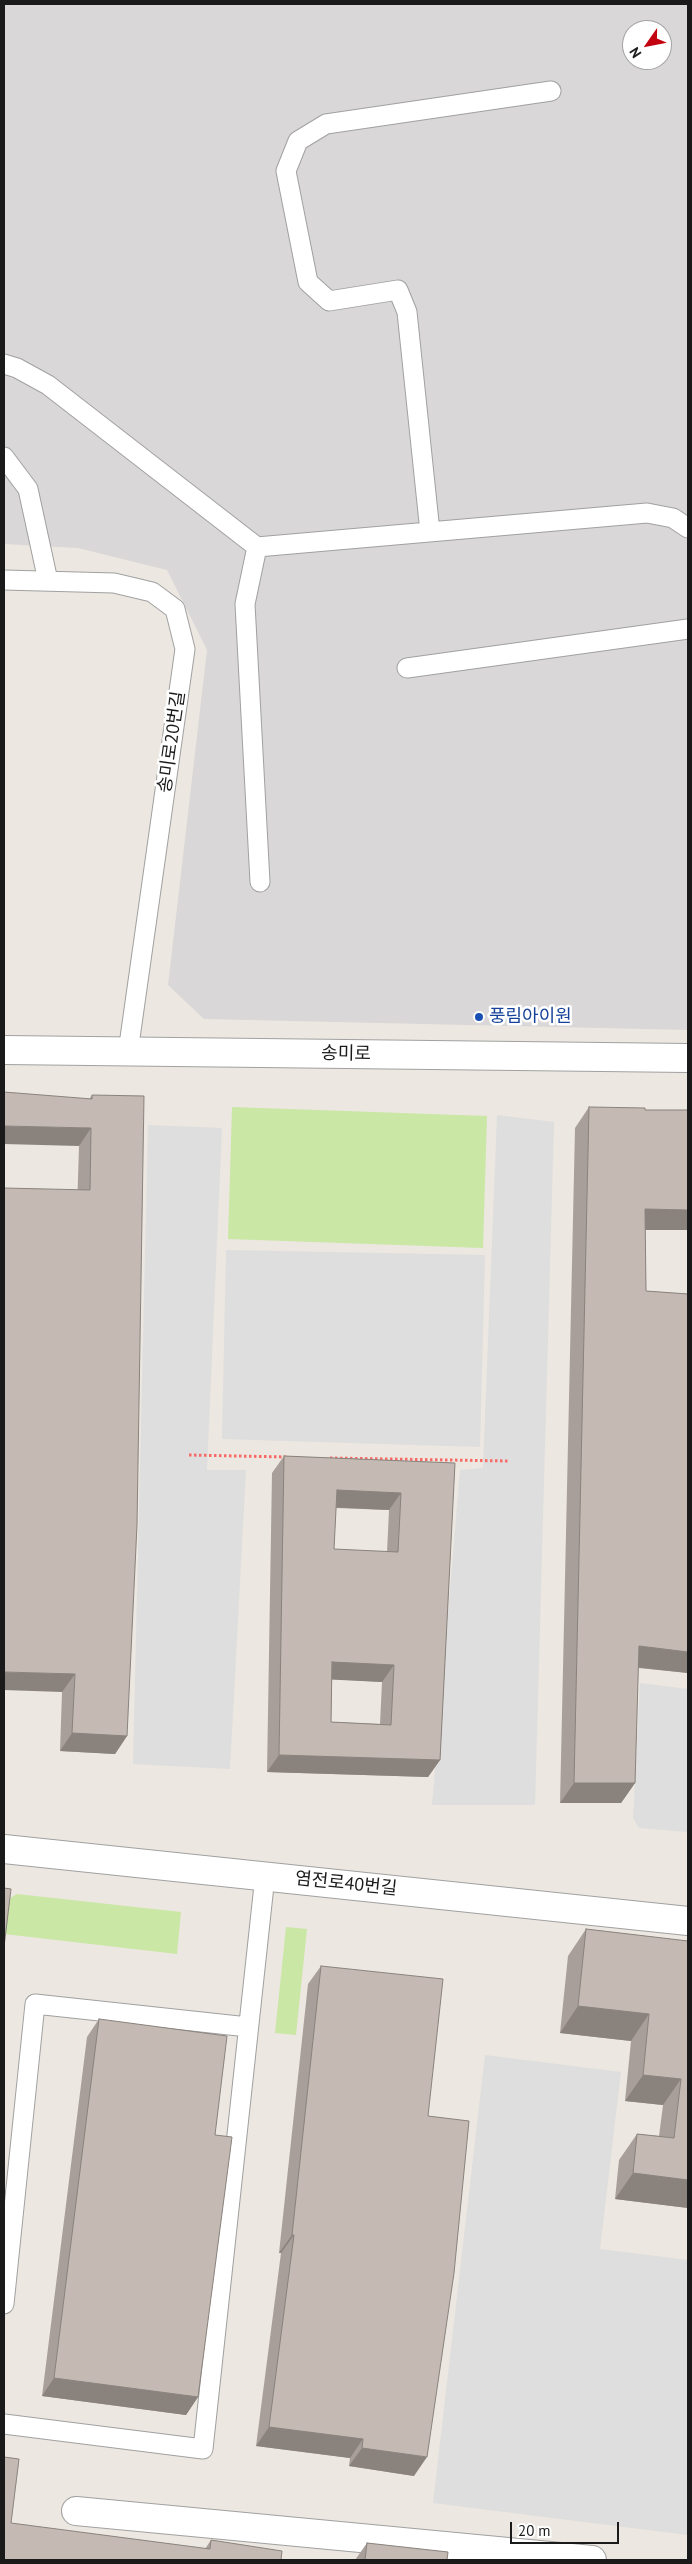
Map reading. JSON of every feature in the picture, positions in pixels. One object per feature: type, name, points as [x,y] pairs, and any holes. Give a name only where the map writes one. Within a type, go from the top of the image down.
[{"type":"street","name":"송미로","points":[[4,1050],[688,1058]]},
{"type":"street","name":"염전로40번길","points":[[4,1849],[688,1921]]},
{"type":"street","points":[[76,2511],[592,2560]]},
{"type":"lane","points":[[430,532],[407,312],[398,290],[329,301],[308,282],[286,171],[298,142],[326,124],[551,91]]},
{"type":"lane","points":[[4,364],[17,368],[48,385],[257,547],[647,513],[673,518],[688,528]]},
{"type":"lane","points":[[4,456],[28,489],[48,581]]},
{"type":"lane","points":[[257,547],[245,604],[260,882]]},
{"type":"lane","name":"송미로20번길","points":[[4,580],[114,582],[152,592],[176,609],[185,649],[128,1052]]},
{"type":"lane","points":[[407,668],[688,629]]},
{"type":"lane","points":[[4,2424],[203,2449],[265,1876]]},
{"type":"lane","points":[[4,2304],[36,2004],[248,2026]]},
{"type":"path","points":[[189,1455],[296,1457]]},
{"type":"path","points":[[325,1458],[509,1461]]},
{"type":"shaded area","points":[[4,4],[688,4],[688,1030],[204,1019],[168,985],[207,650],[167,570],[78,548],[4,544]]},
{"type":"shaded area","points":[[497,1115],[554,1122],[535,1805],[432,1805],[460,1470],[483,1468]]},
{"type":"shaded area","points":[[148,1125],[222,1128],[207,1470],[246,1470],[230,1769],[133,1764]]},
{"type":"shaded area","points":[[226,1250],[485,1255],[480,1447],[222,1439]]},
{"type":"shaded area","points":[[640,1683],[688,1689],[688,1832],[639,1828],[633,1818]]},
{"type":"shaded area","points":[[485,2055],[621,2072],[600,2249],[688,2260],[688,2535],[433,2503]]},
{"type":"green space","points":[[232,1107],[487,1116],[483,1248],[228,1239]]},
{"type":"green space","points":[[17,1894],[181,1912],[177,1954],[4,1934],[5,1901]]},
{"type":"green space","points":[[286,1927],[307,1929],[296,2035],[275,2033]]},
{"type":"building","points":[[4,1092],[92,1099],[92,1095],[144,1096],[137,1525],[127,1736],[72,1733],[75,1674],[4,1672],[4,1188],[90,1190],[91,1128],[4,1126]]},
{"type":"building","points":[[589,1107],[688,1110],[688,1210],[645,1209],[646,1291],[688,1294],[688,1652],[639,1646],[635,1783],[574,1783]]},
{"type":"building","points":[[284,1456],[455,1463],[440,1760],[279,1755]],"holes":[[[337,1490],[401,1493],[398,1552],[334,1549]],[[332,1662],[394,1665],[391,1725],[331,1722]]]},
{"type":"building","points":[[4,1888],[11,1889],[4,1947]]},
{"type":"building","points":[[586,1929],[688,1941],[688,2180],[633,2173],[637,2134],[674,2138],[681,2079],[643,2075],[649,2014],[578,2006]]},
{"type":"building","points":[[321,1966],[443,1979],[428,2116],[469,2121],[454,2273],[427,2457],[362,2448],[363,2439],[269,2427],[294,2235],[292,2235]]},
{"type":"building","points":[[99,2019],[227,2036],[215,2135],[232,2137],[198,2397],[54,2378]]},
{"type":"building","points":[[4,2457],[19,2459],[11,2523],[210,2549],[211,2540],[282,2551],[281,2560],[4,2560]]},
{"type":"building","points":[[367,2543],[448,2552],[447,2560],[365,2560]]},
{"type":"place","name":"풍림아이원","points":[[479,1017]]}]
